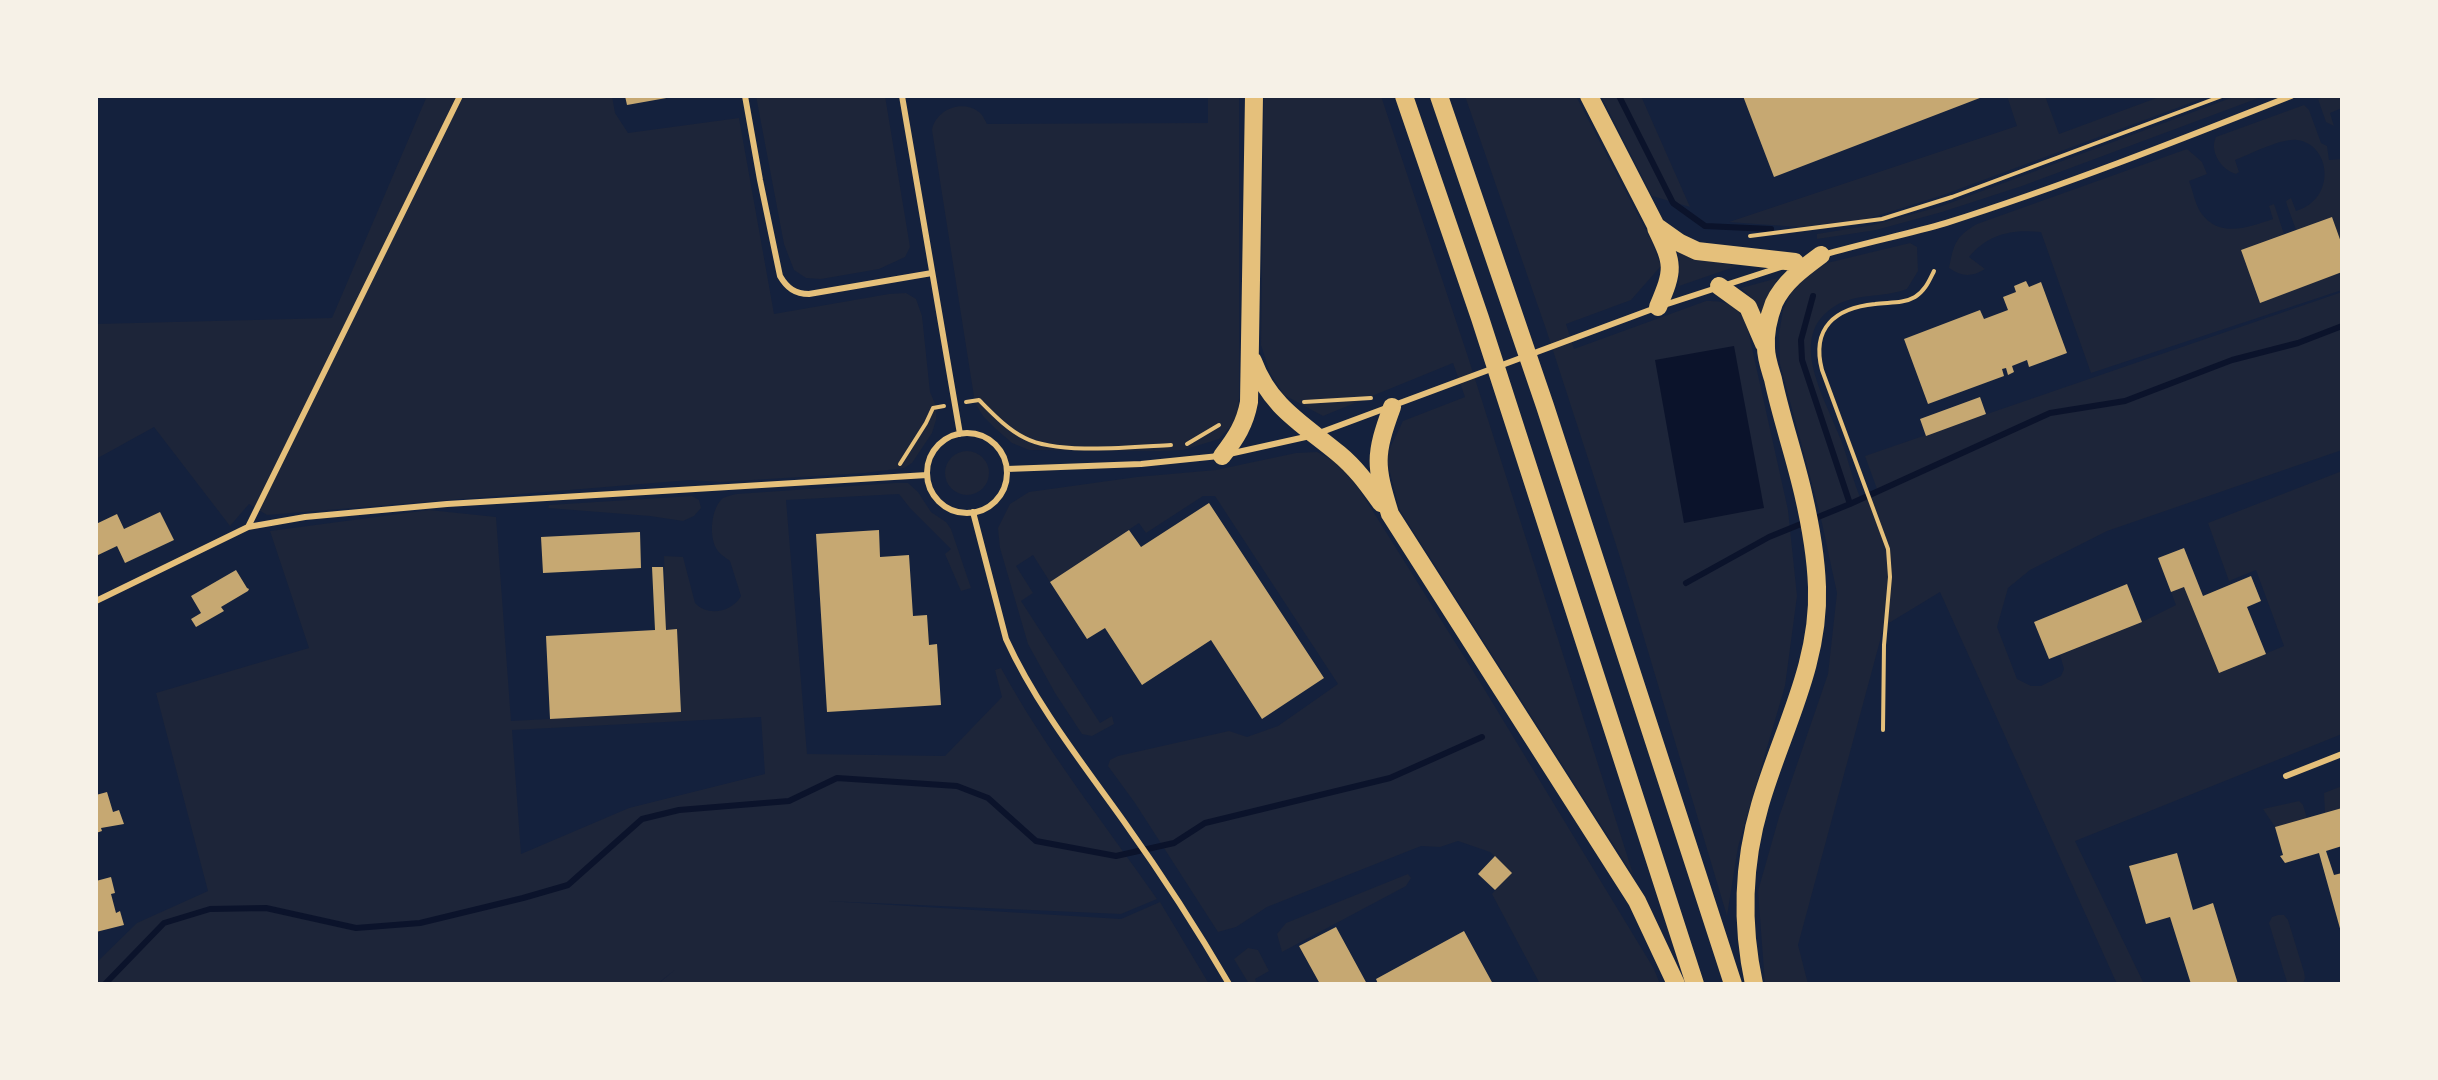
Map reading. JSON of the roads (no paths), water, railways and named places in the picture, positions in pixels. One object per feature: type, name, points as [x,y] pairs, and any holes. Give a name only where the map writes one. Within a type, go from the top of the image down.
[{"type":"highway","points":[[1222,456],[1242,427],[1249,402],[1254,96]]},
{"type":"highway","points":[[1404,96],[1480,318],[1695,984]]},
{"type":"highway","points":[[1439,96],[1513,306],[1732,984]]},
{"type":"highway","points":[[1589,96],[1666,247],[1671,266],[1670,280],[1658,307]]},
{"type":"highway","points":[[1656,226],[1680,243],[1697,250],[1795,262]]},
{"type":"highway","points":[[1766,348],[1770,316],[1779,295],[1792,277],[1821,255]]},
{"type":"highway","points":[[1719,286],[1748,307],[1766,348],[1803,494],[1812,537],[1817,586],[1813,642],[1796,706],[1761,803],[1746,880],[1745,926],[1754,984]]},
{"type":"highway","points":[[1249,351],[1266,390],[1287,412],[1340,454],[1358,472],[1390,514],[1637,901],[1676,984]]},
{"type":"highway","points":[[1390,514],[1377,467],[1382,435],[1392,407]]},
{"type":"street","points":[[248,527],[460,96]]},
{"type":"street","points":[[745,96],[780,276],[785,284],[795,292],[809,294],[932,273]]},
{"type":"street","points":[[902,96],[960,434]]},
{"type":"street","points":[[1007,469],[1141,464],[1222,456],[1314,435],[1658,307],[1795,262],[1943,224],[2148,153],[2291,96]]},
{"type":"street","points":[[960,434],[985,437],[995,444],[1003,456],[1007,469],[1006,483],[1000,496],[991,506],[965,513],[951,510],[940,502],[932,492],[927,475],[931,456],[939,446],[948,438],[960,434]]},
{"type":"street","points":[[96,601],[248,527],[305,517],[437,504],[927,475]]},
{"type":"street","points":[[973,512],[1012,653],[1044,707],[1133,834],[1229,984]]},
{"type":"street","points":[[2286,776],[2342,754]]},
{"type":"waterway","points":[[1619,96],[1673,203],[1705,226],[1771,229]]},
{"type":"waterway","points":[[1813,296],[1801,340],[1802,360],[1850,504]]},
{"type":"waterway","points":[[1686,583],[1769,537],[1850,504],[2050,413],[2125,401],[2232,360],[2298,343],[2342,326]]},
{"type":"waterway","points":[[105,984],[164,923],[210,909],[266,908],[356,928],[420,923],[568,885],[642,819],[679,810],[789,801],[837,778],[957,786],[988,798],[1036,841],[1116,856],[1174,843],[1205,823],[1390,778],[1482,737]]}]
